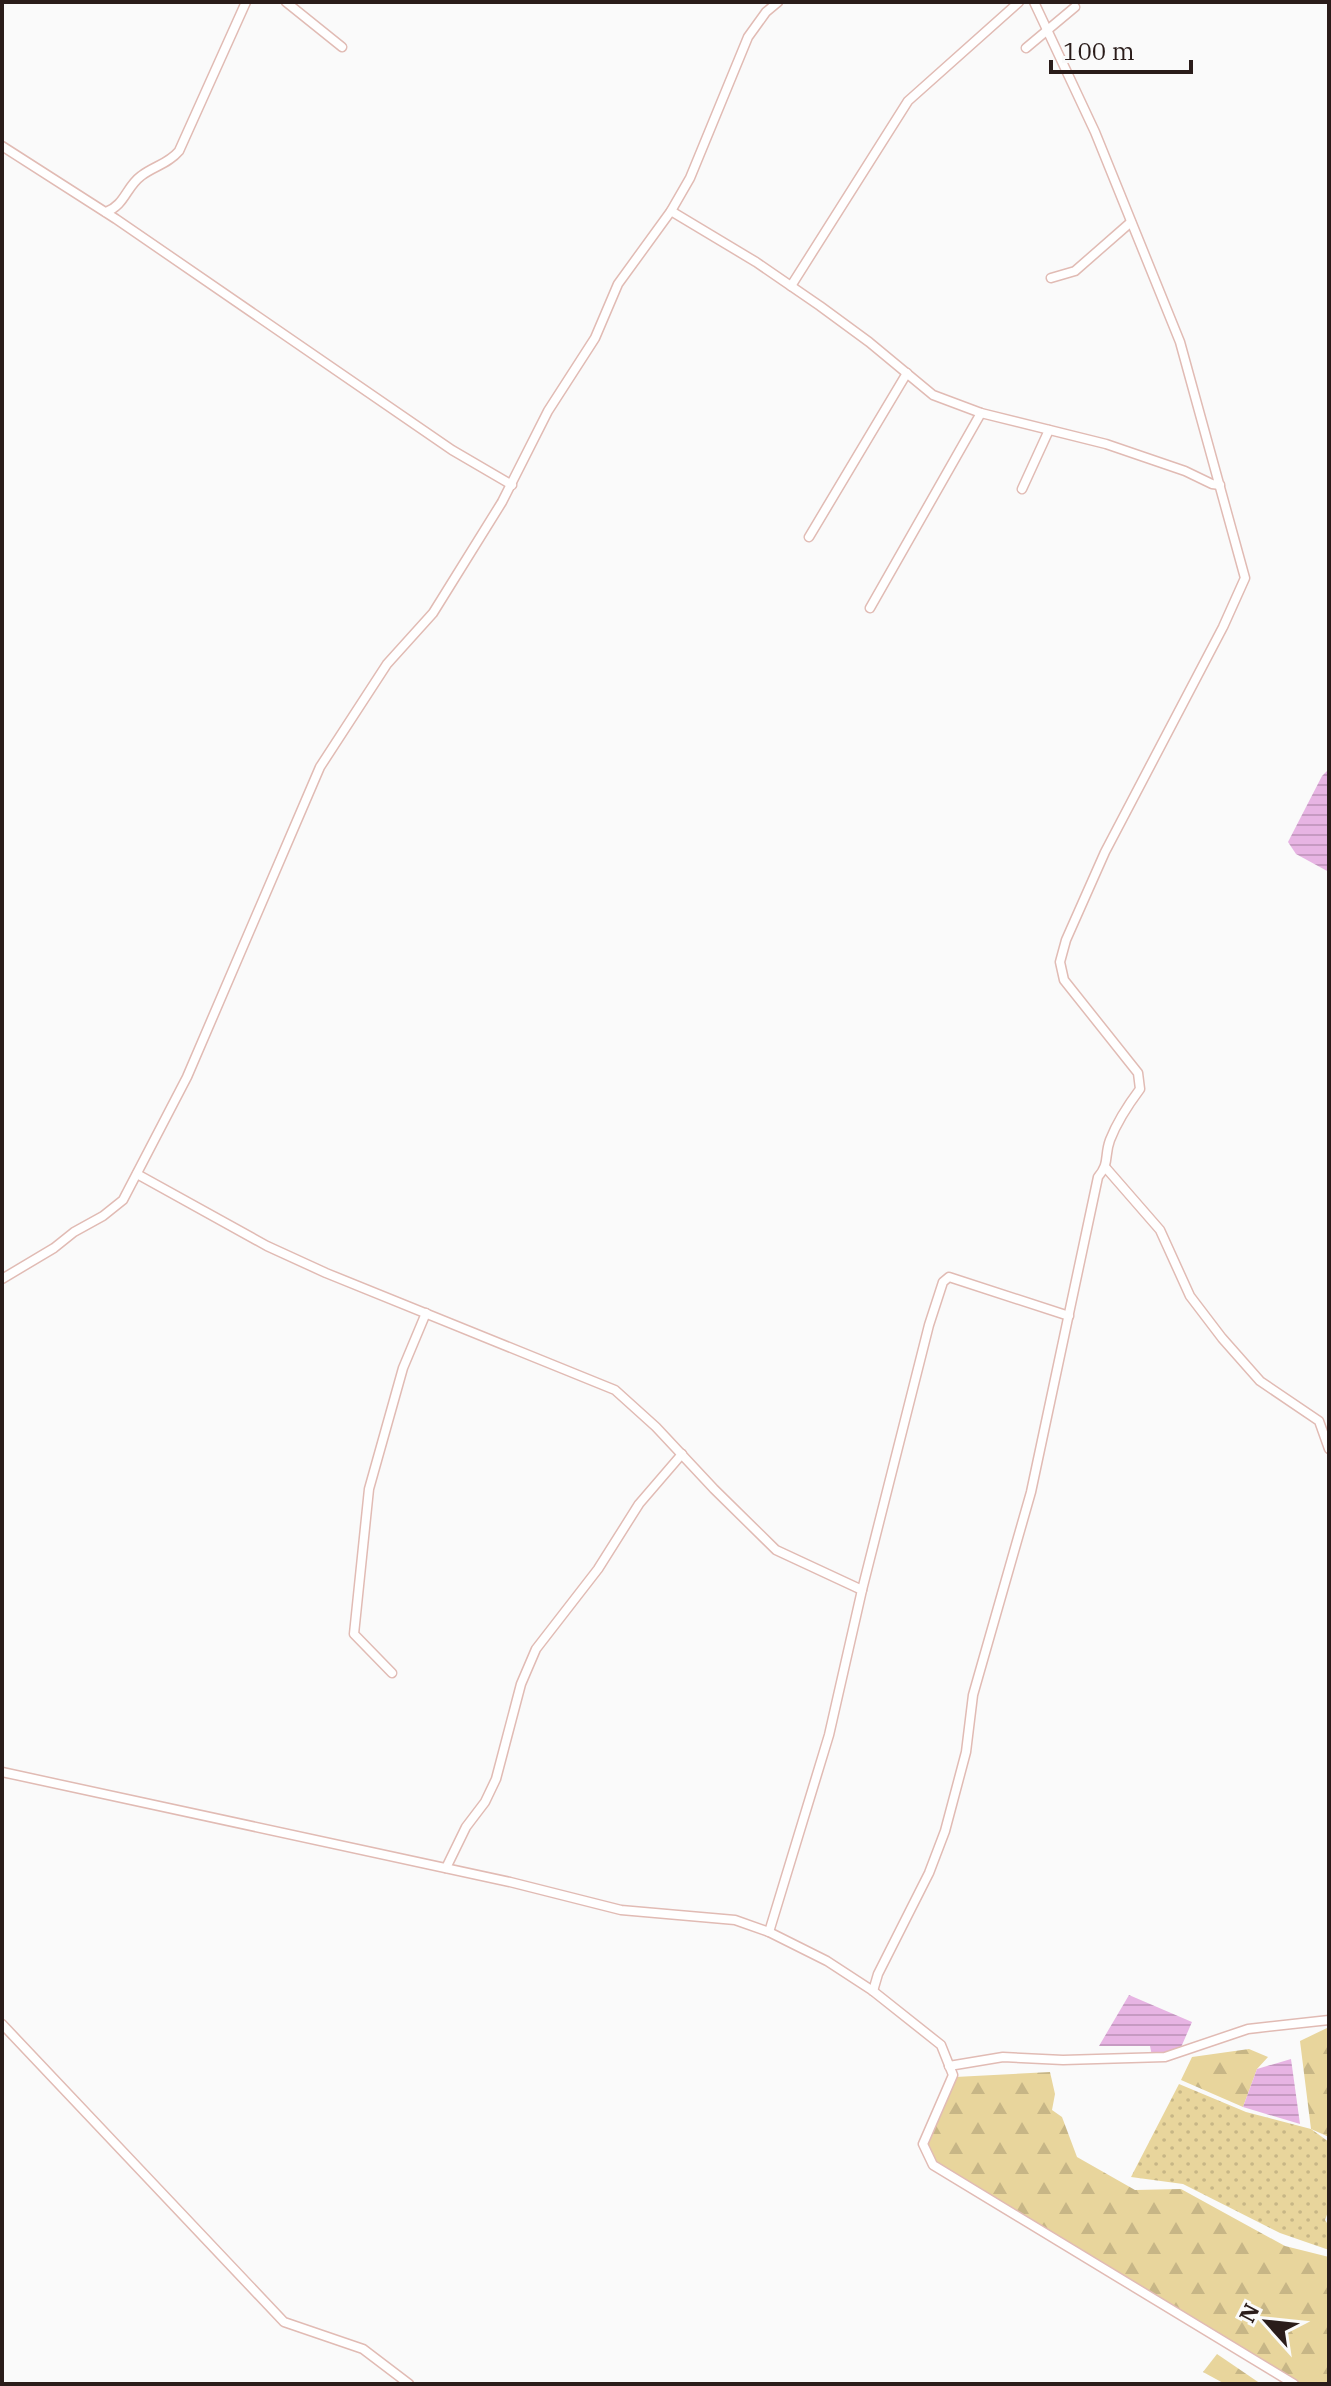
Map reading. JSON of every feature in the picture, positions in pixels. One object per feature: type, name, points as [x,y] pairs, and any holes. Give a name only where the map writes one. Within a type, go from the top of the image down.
[{"type":"street","points":[[106,212],[124,201],[140,176],[172,159],[179,151],[246,2]]},
{"type":"street","points":[[286,2],[342,47]]},
{"type":"street","points":[[2,1279],[54,1248],[123,1200],[187,1077],[320,767],[387,664],[433,613],[512,485],[548,411],[595,338],[618,284],[671,211],[690,178],[748,37],[766,12],[778,2]]},
{"type":"street","points":[[791,286],[908,101],[1019,2]]},
{"type":"street","points":[[873,1991],[878,1974],[929,1873],[945,1831],[966,1752],[973,1695],[1031,1492],[1098,1177],[1106,1168],[1108,1143],[1140,1089],[1138,1073],[1064,980],[1060,962],[1066,940],[1105,852],[1223,627],[1245,578],[1180,342],[1095,132],[1034,2]]},
{"type":"street","points":[[1026,48],[1075,7]]},
{"type":"street","points":[[2,146],[106,212],[452,450],[512,485]]},
{"type":"street","points":[[671,211],[791,286],[869,342],[933,395],[981,413],[1106,444],[1220,485]]},
{"type":"street","points":[[1051,278],[1075,271],[1131,222]]},
{"type":"street","points":[[809,537],[907,373]]},
{"type":"street","points":[[870,608],[981,413]]},
{"type":"street","points":[[1022,489],[1049,430]]},
{"type":"street","points":[[1106,1168],[1160,1230],[1190,1296],[1222,1338],[1260,1381],[1319,1421],[1329,1449]]},
{"type":"street","points":[[137,1174],[267,1246],[326,1273],[615,1390],[656,1427],[776,1550],[862,1590]]},
{"type":"street","points":[[769,1932],[829,1735],[862,1590],[929,1325],[943,1282],[949,1277],[1069,1316]]},
{"type":"street","points":[[392,1673],[354,1634],[369,1489],[403,1368],[426,1313]]},
{"type":"street","points":[[446,1868],[466,1827],[485,1802],[496,1779],[521,1684],[536,1649],[590,1581],[639,1504],[682,1454]]},
{"type":"street","points":[[2,1772],[446,1868],[621,1910],[735,1920],[769,1932],[827,1961],[873,1991],[941,2045],[953,2075],[923,2144],[933,2165],[1294,2384]]},
{"type":"street","points":[[949,2066],[1003,2057],[1063,2060],[1165,2057],[1248,2029],[1329,2020]]},
{"type":"street","points":[[2,2024],[284,2322],[363,2349],[409,2384]]},
{"type":"green space","points":[[1329,2027],[1329,2137],[1311,2129],[1300,2041]]},
{"type":"green space","points":[[1249,2049],[1268,2057],[1257,2069],[1243,2107],[1181,2080],[1192,2057]]},
{"type":"green space","points":[[1050,2072],[1055,2094],[1052,2110],[1062,2117],[1077,2157],[1135,2190],[1181,2189],[1285,2246],[1329,2257],[1329,2384],[1294,2384],[933,2165],[923,2144],[955,2077]]},
{"type":"green space","points":[[1179,2084],[1246,2112],[1311,2129],[1329,2142],[1329,2209],[1325,2220],[1329,2226],[1329,2250],[1280,2233],[1183,2184],[1131,2177]]},
{"type":"green space","points":[[1217,2354],[1261,2384],[1225,2384],[1203,2372]]},
{"type":"shaded area","points":[[1329,769],[1329,872],[1296,854],[1288,842],[1322,776]]},
{"type":"shaded area","points":[[1129,1995],[1192,2022],[1179,2052],[1152,2056],[1150,2046],[1099,2046]]},
{"type":"shaded area","points":[[1291,2059],[1300,2124],[1243,2107],[1257,2069]]}]
